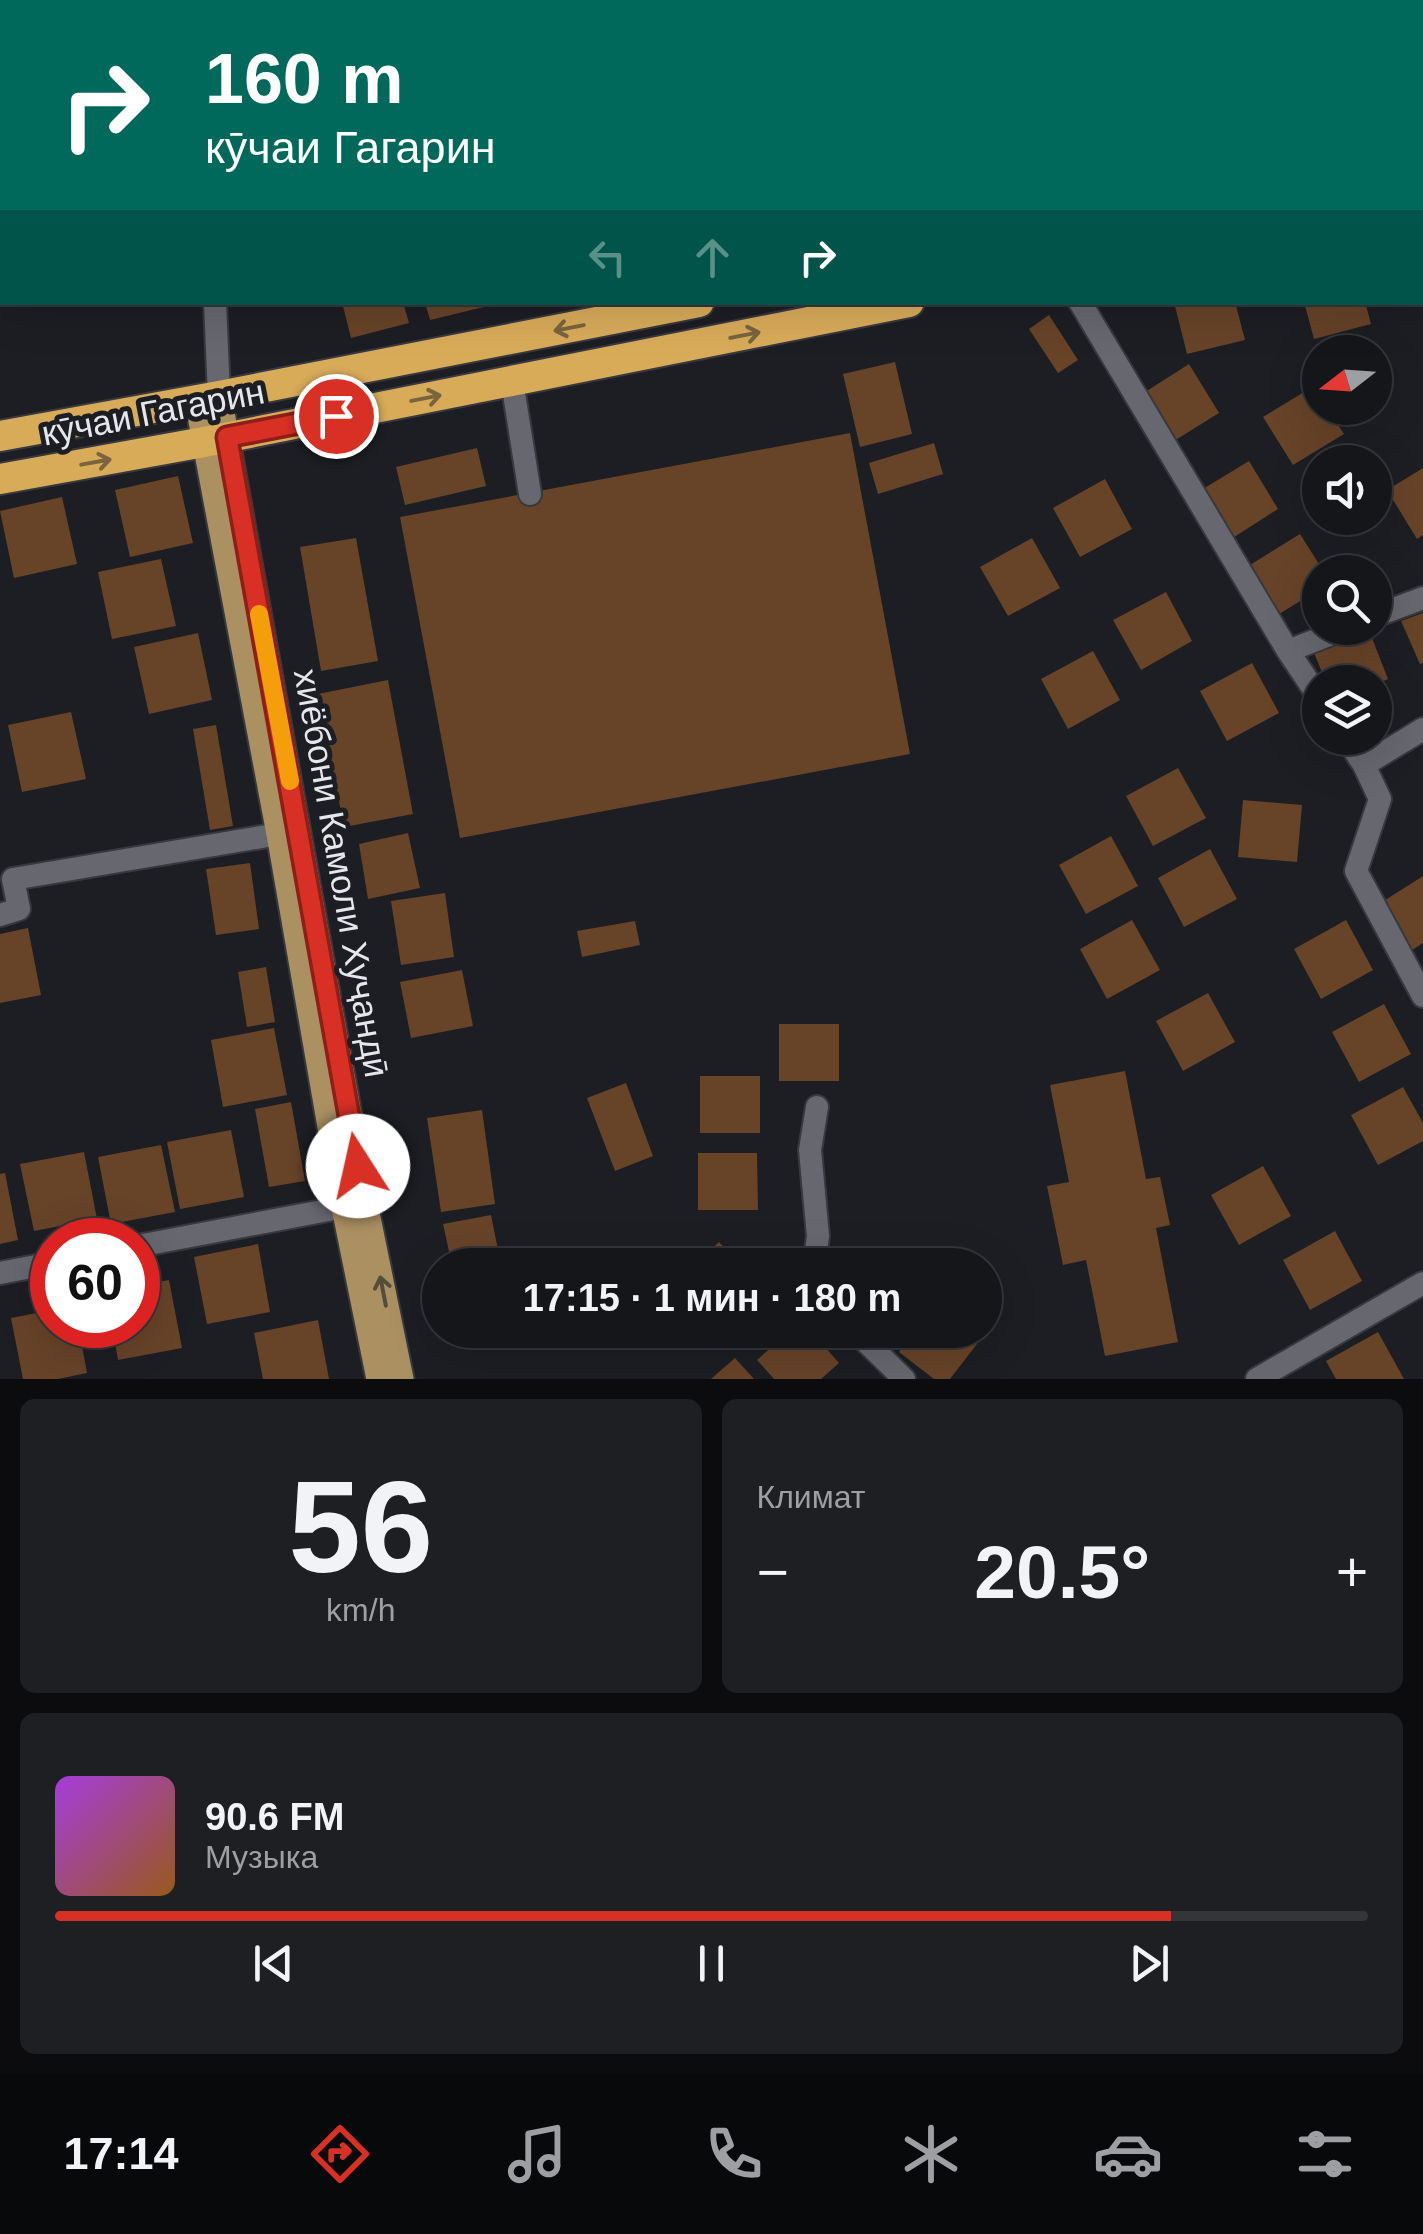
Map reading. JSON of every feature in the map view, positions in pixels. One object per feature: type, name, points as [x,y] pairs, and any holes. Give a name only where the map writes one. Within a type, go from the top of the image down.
[{"type":"highway","name":"кӯчаи Гагарин","points":[[0,436],[684,305]]},
{"type":"highway","name":"кӯчаи Гагарин","points":[[0,479],[894,305]]},
{"type":"main road","name":"хиёбони Камоли Хуҷандӣ","points":[[208,398],[401,1379]]},
{"type":"main road","name":"хиёбони Камоли Хуҷандӣ","points":[[216,440],[279,834],[344,1207],[379,1379]]},
{"type":"street","points":[[208,398],[215,305]]},
{"type":"street","points":[[1082,305],[1302,671]]},
{"type":"street","points":[[512,381],[530,494]]},
{"type":"street","points":[[1392,610],[1423,598]]},
{"type":"street","points":[[1288,650],[1302,645]]},
{"type":"street","points":[[1364,766],[1423,729]]},
{"type":"street","points":[[1357,755],[1380,798],[1356,871],[1423,996]]},
{"type":"street","points":[[0,915],[19,910],[12,880],[279,834]]},
{"type":"street","points":[[816,1248],[810,1150],[817,1107]]},
{"type":"street","points":[[160,1242],[344,1207]]},
{"type":"street","points":[[0,1273],[30,1267]]},
{"type":"street","points":[[1257,1379],[1423,1283]]},
{"type":"street","points":[[872,1348],[904,1379]]},
{"type":"building","points":[[343,305],[404,305],[409,323],[351,338]]},
{"type":"building","points":[[426,305],[488,305],[488,306],[430,320]]},
{"type":"building","points":[[1175,305],[1236,305],[1245,340],[1187,354]]},
{"type":"building","points":[[1305,305],[1366,305],[1371,324],[1329,335],[1313,335]]},
{"type":"building","points":[[1049,315],[1078,360],[1058,373],[1029,329]]},
{"type":"building","points":[[895,362],[912,434],[860,447],[843,374]]},
{"type":"building","points":[[1189,364],[1219,413],[1169,444],[1139,396]]},
{"type":"building","points":[[1302,393],[1302,425],[1338,425],[1344,434],[1326,445],[1302,445],[1302,460],[1293,465],[1263,417]]},
{"type":"building","points":[[850,433],[910,754],[460,838],[400,517]]},
{"type":"building","points":[[934,443],[943,474],[878,494],[869,463]]},
{"type":"building","points":[[477,448],[486,486],[405,505],[396,467]]},
{"type":"building","points":[[1249,461],[1278,509],[1228,541],[1198,492]]},
{"type":"building","points":[[1423,468],[1423,535],[1417,539],[1392,498],[1392,487]]},
{"type":"building","points":[[178,476],[193,543],[130,557],[115,490]]},
{"type":"building","points":[[1105,479],[1132,529],[1080,557],[1053,508]]},
{"type":"building","points":[[62,497],[77,564],[14,578],[0,511]]},
{"type":"building","points":[[1300,534],[1313,555],[1302,555],[1302,600],[1279,614],[1250,565]]},
{"type":"building","points":[[356,538],[378,661],[321,671],[300,547]]},
{"type":"building","points":[[1032,538],[1060,588],[1008,616],[980,567]]},
{"type":"building","points":[[161,559],[176,626],[112,639],[98,572]]},
{"type":"building","points":[[1166,592],[1192,641],[1141,670],[1113,620]]},
{"type":"building","points":[[1423,613],[1423,663],[1420,664],[1401,621]]},
{"type":"building","points":[[198,633],[212,700],[149,714],[134,647]]},
{"type":"building","points":[[1375,645],[1383,665],[1319,665],[1312,648]]},
{"type":"building","points":[[1093,651],[1120,700],[1068,729],[1041,679]]},
{"type":"building","points":[[1252,663],[1279,713],[1227,741],[1200,691]]},
{"type":"building","points":[[388,680],[413,814],[344,827],[318,694]]},
{"type":"building","points":[[71,712],[86,779],[22,792],[8,725]]},
{"type":"building","points":[[216,725],[233,826],[210,830],[193,729]]},
{"type":"building","points":[[1178,768],[1206,818],[1153,846],[1126,796]]},
{"type":"building","points":[[1243,800],[1302,805],[1297,862],[1238,857]]},
{"type":"building","points":[[408,833],[420,888],[368,899],[359,844]]},
{"type":"building","points":[[1111,836],[1138,886],[1086,914],[1059,865]]},
{"type":"building","points":[[1210,849],[1237,899],[1184,927],[1158,878]]},
{"type":"building","points":[[250,863],[259,929],[216,935],[206,869]]},
{"type":"building","points":[[1423,876],[1423,943],[1409,952],[1379,904]]},
{"type":"building","points":[[445,893],[454,957],[401,965],[391,901]]},
{"type":"building","points":[[1132,920],[1160,970],[1107,999],[1080,949]]},
{"type":"building","points":[[1346,920],[1373,970],[1321,999],[1294,949]]},
{"type":"building","points":[[635,921],[640,945],[582,957],[577,931]]},
{"type":"building","points":[[28,928],[41,995],[0,1003],[0,934]]},
{"type":"building","points":[[266,967],[275,1022],[247,1027],[238,972]]},
{"type":"building","points":[[462,970],[473,1026],[411,1038],[400,982]]},
{"type":"building","points":[[1208,993],[1235,1042],[1183,1071],[1156,1021]]},
{"type":"building","points":[[1384,1004],[1411,1054],[1359,1082],[1332,1032]]},
{"type":"building","points":[[779,1024],[839,1024],[839,1081],[779,1081]]},
{"type":"building","points":[[274,1028],[287,1095],[223,1107],[211,1040]]},
{"type":"building","points":[[1125,1071],[1146,1179],[1160,1177],[1170,1225],[1156,1228],[1178,1342],[1105,1356],[1086,1260],[1063,1265],[1047,1186],[1069,1182],[1050,1085]]},
{"type":"building","points":[[700,1076],[760,1076],[760,1133],[700,1133]]},
{"type":"building","points":[[626,1083],[653,1156],[615,1171],[587,1098]]},
{"type":"building","points":[[1403,1087],[1423,1123],[1423,1141],[1378,1165],[1351,1115]]},
{"type":"building","points":[[291,1102],[305,1181],[269,1187],[255,1109]]},
{"type":"building","points":[[482,1110],[495,1204],[441,1212],[427,1118]]},
{"type":"building","points":[[231,1130],[244,1197],[180,1209],[167,1142]]},
{"type":"building","points":[[161,1145],[175,1212],[143,1218],[110,1218],[98,1157]]},
{"type":"building","points":[[84,1152],[97,1218],[31,1218],[20,1164]]},
{"type":"building","points":[[698,1153],[757,1153],[758,1210],[698,1210]]},
{"type":"building","points":[[1263,1166],[1291,1216],[1239,1245],[1211,1195]]},
{"type":"building","points":[[5,1173],[18,1240],[0,1244],[0,1174]]},
{"type":"building","points":[[491,1215],[498,1248],[448,1248],[443,1224]]},
{"type":"building","points":[[1335,1231],[1362,1281],[1310,1310],[1283,1260]]},
{"type":"building","points":[[258,1244],[270,1312],[207,1324],[194,1257]]},
{"type":"building","points":[[169,1280],[182,1348],[118,1360],[116,1348],[160,1348],[160,1282]]},
{"type":"building","points":[[30,1314],[30,1348],[82,1348],[87,1373],[58,1379],[23,1379],[11,1318]]},
{"type":"building","points":[[318,1320],[329,1379],[263,1379],[254,1333]]},
{"type":"building","points":[[1378,1332],[1404,1379],[1336,1379],[1326,1361]]},
{"type":"building","points":[[771,1348],[826,1348],[839,1363],[821,1379],[774,1379],[757,1360]]},
{"type":"building","points":[[902,1348],[974,1348],[950,1379],[934,1379],[899,1352]]},
{"type":"building","points":[[735,1358],[754,1379],[711,1379]]},
{"type":"slow traffic","points":[[259,614],[290,781]]},
{"type":"route","points":[[336,416],[227,437],[358,1166]]}]
